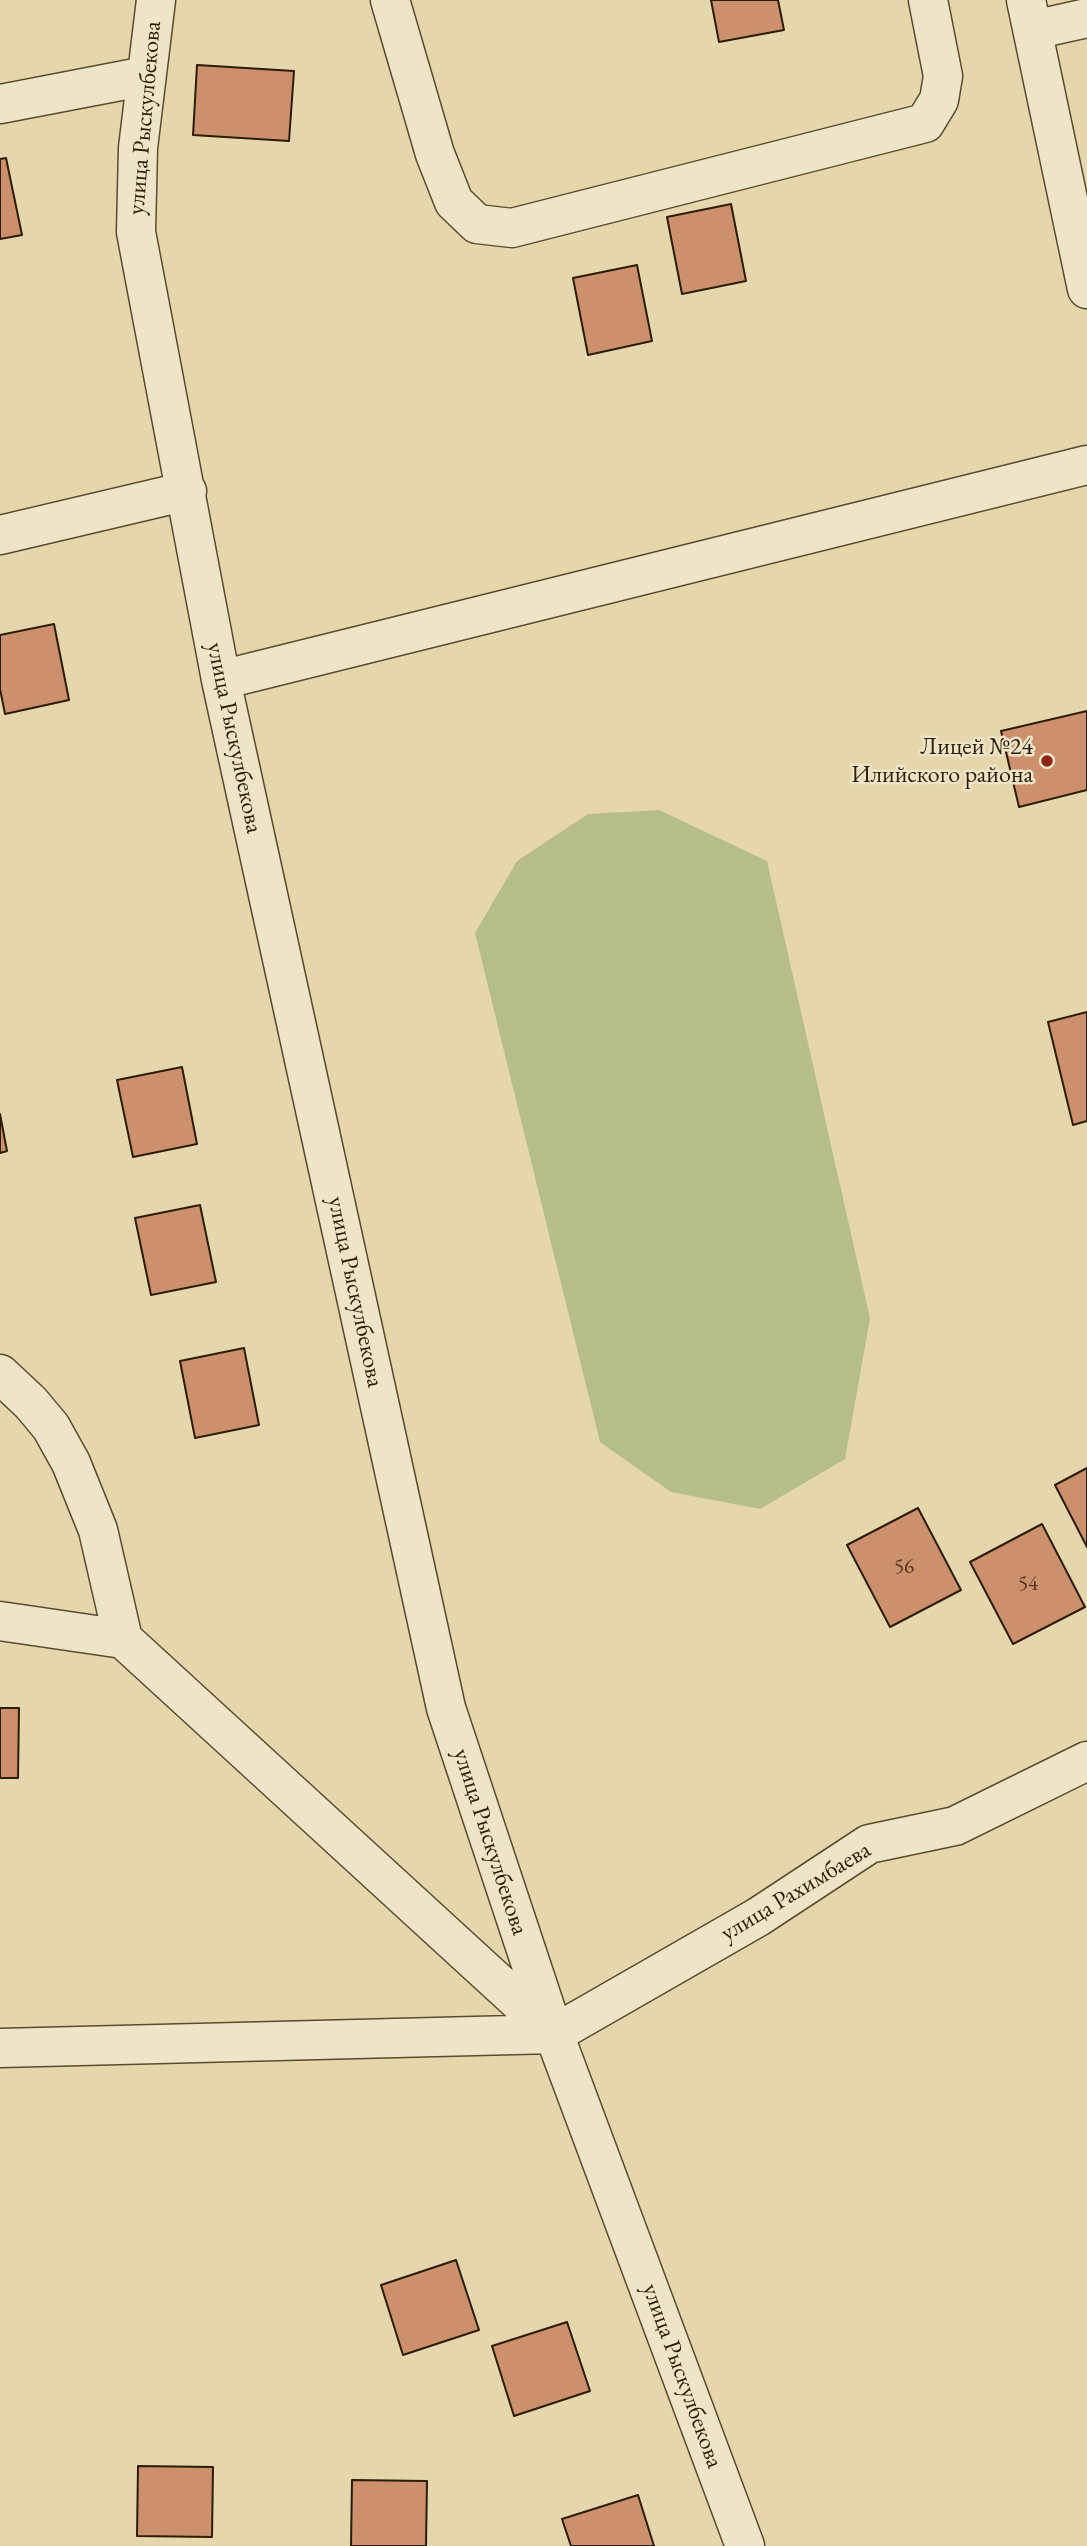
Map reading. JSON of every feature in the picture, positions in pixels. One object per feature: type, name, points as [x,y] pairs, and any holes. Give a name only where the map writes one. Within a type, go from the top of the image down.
[{"type":"street","name":"улица Рыскулбекова","points":[[156,0],[138,148],[136,232],[187,491],[220,680],[446,1708],[554,2034],[745,2546]]},
{"type":"street","points":[[390,0],[435,154],[454,202],[477,224],[512,228],[925,123],[939,100],[943,76],[928,0]]},
{"type":"street","points":[[1087,18],[1030,15],[1073,152],[1087,289]]},
{"type":"street","points":[[0,104],[146,76]]},
{"type":"street","points":[[220,680],[1087,465]]},
{"type":"street","points":[[0,535],[187,491]]},
{"type":"street","points":[[0,1374],[24,1395],[51,1427],[71,1463],[97,1530],[123,1639],[554,2034]]},
{"type":"street","points":[[0,1621],[123,1639]]},
{"type":"street","name":"улица Рахимбаева","points":[[554,2034],[758,1917],[869,1844],[955,1826],[1087,1761]]},
{"type":"street","points":[[0,2048],[554,2034]]},
{"type":"green space","points":[[659,810],[767,861],[870,1318],[845,1459],[760,1509],[671,1492],[600,1442],[475,933],[517,861],[588,814]]},
{"type":"building","points":[[711,0],[778,0],[784,30],[719,42]]},
{"type":"building","points":[[197,65],[294,71],[289,141],[193,135]]},
{"type":"building","points":[[6,158],[22,235],[0,239],[0,159]]},
{"type":"building","points":[[731,204],[746,281],[682,294],[667,217]]},
{"type":"building","points":[[637,265],[652,341],[588,355],[573,278]]},
{"type":"building","points":[[54,624],[69,700],[5,714],[0,689],[0,635]]},
{"type":"building","name":"Лицей №24 Илийского района","points":[[1087,711],[1087,790],[1019,807],[1001,731]]},
{"type":"building","points":[[1087,1012],[1087,1121],[1073,1125],[1048,1022]]},
{"type":"building","points":[[182,1067],[197,1144],[133,1157],[117,1080]]},
{"type":"building","points":[[0,1114],[7,1151],[0,1153]]},
{"type":"building","points":[[200,1205],[216,1282],[151,1295],[135,1218]]},
{"type":"building","points":[[244,1348],[259,1425],[195,1438],[180,1361]]},
{"type":"building","points":[[1087,1468],[1087,1547],[1055,1485]]},
{"type":"building","points":[[918,1508],[961,1590],[890,1627],[847,1545]]},
{"type":"building","points":[[1042,1524],[1085,1607],[1013,1644],[970,1562]]},
{"type":"building","points":[[0,1708],[19,1708],[18,1778],[0,1778]]},
{"type":"building","points":[[456,2260],[479,2330],[403,2355],[381,2285]]},
{"type":"building","points":[[567,2322],[590,2391],[514,2416],[492,2346]]},
{"type":"building","points":[[138,2466],[213,2467],[212,2537],[137,2536]]},
{"type":"building","points":[[352,2480],[427,2481],[426,2546],[351,2546]]},
{"type":"building","points":[[638,2495],[654,2546],[571,2546],[562,2519]]},
{"type":"place","name":"Лицей №24 Илийского района","points":[[1047,761]]}]
